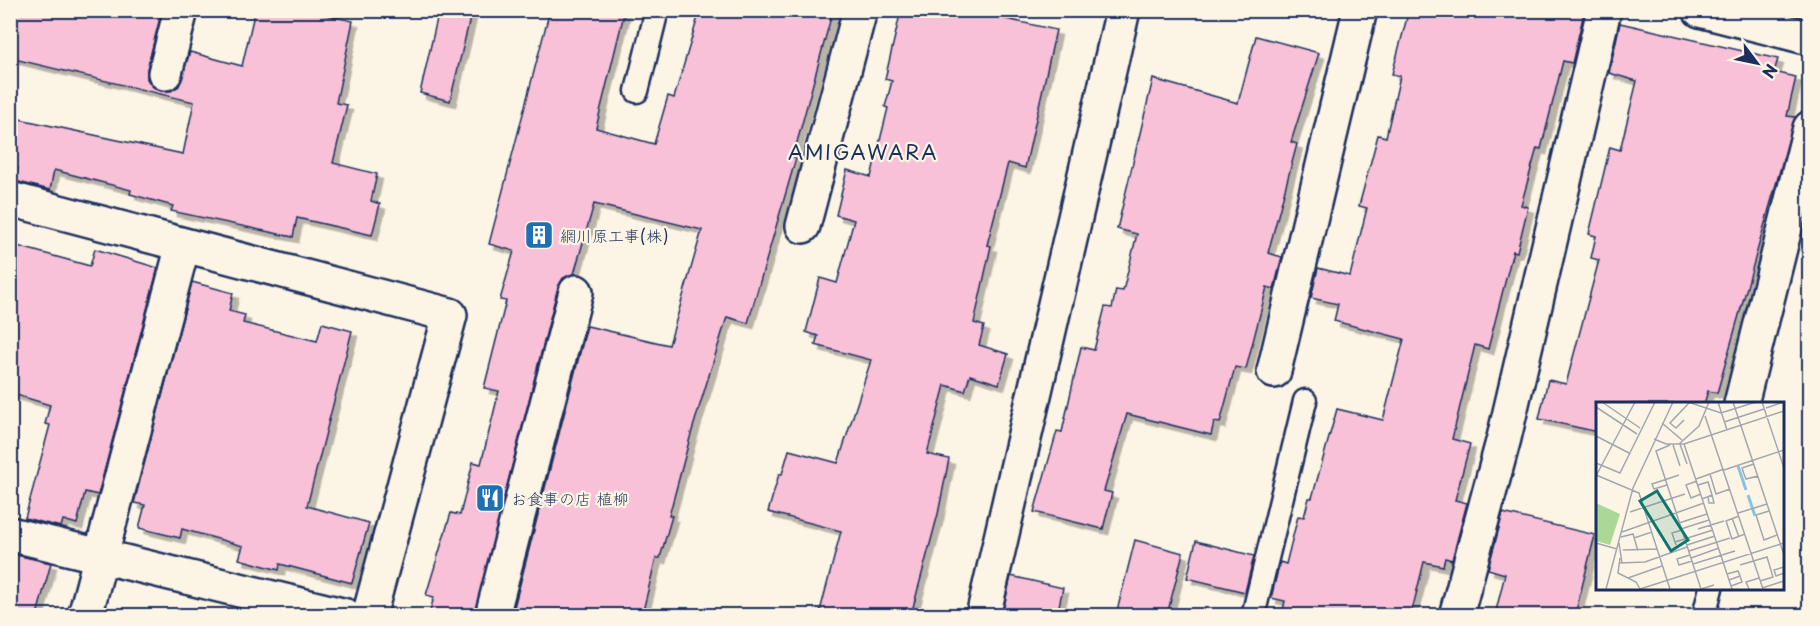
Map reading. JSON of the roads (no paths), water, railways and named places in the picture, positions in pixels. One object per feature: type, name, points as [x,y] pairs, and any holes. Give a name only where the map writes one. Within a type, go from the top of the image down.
[{"type":"street","points":[[165,73],[181,10]]},
{"type":"street","points":[[803,226],[860,10]]},
{"type":"street","points":[[983,615],[1123,10]]},
{"type":"street","points":[[1274,371],[1360,10]]},
{"type":"street","points":[[1456,615],[1504,438],[1604,10]]},
{"type":"street","points":[[1700,10],[1809,38]]},
{"type":"street","points":[[1742,402],[1809,128]]},
{"type":"street","points":[[10,199],[450,315],[369,615]]},
{"type":"street","points":[[85,615],[183,245]]},
{"type":"street","points":[[492,615],[576,292]]},
{"type":"street","points":[[10,534],[100,556],[252,604],[346,615]]},
{"type":"lane","points":[[637,91],[657,10]]},
{"type":"lane","points":[[1253,615],[1305,401]]},
{"type":"lane","points":[[1704,615],[1710,590]]},
{"type":"place","name":"網川原工事(株)","points":[[539,235]]},
{"type":"place","name":"お食事の店 植柳","points":[[490,498]]},
{"type":"district","name":"AMIGAWARA","points":[[863,152]]}]
